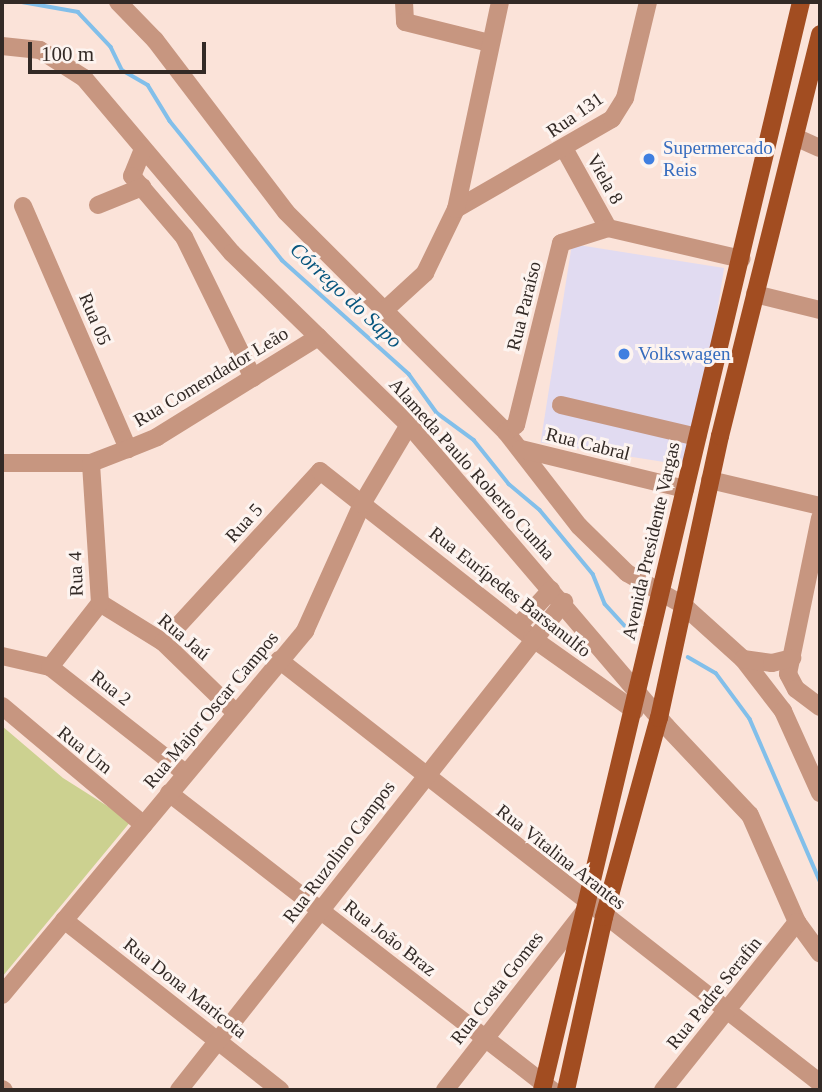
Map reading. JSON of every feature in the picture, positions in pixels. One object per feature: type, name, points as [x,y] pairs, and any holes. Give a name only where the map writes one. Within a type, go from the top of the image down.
[{"type":"main road","name":"Avenida Presidente Vargas","points":[[546,1088],[586,908],[635,711],[697,436],[792,49],[801,2]]},
{"type":"main road","points":[[566,1090],[604,918],[659,718],[710,480],[755,294],[795,137],[815,80],[820,34]]},
{"type":"street","points":[[118,2],[155,40],[286,212],[387,308],[506,432],[579,526],[627,573],[661,595],[683,605],[743,659],[783,711],[820,793]]},
{"type":"street","points":[[404,2],[405,22],[490,43]]},
{"type":"street","points":[[387,308],[425,273],[456,209],[500,2]]},
{"type":"street","name":"Rua 131","points":[[456,209],[565,150],[620,110],[648,2]]},
{"type":"street","name":"Alameda Paulo Roberto Cunha","points":[[2,46],[40,50],[63,61],[84,78],[232,253],[409,425],[638,689],[659,718],[750,815],[797,922],[820,954]]},
{"type":"street","points":[[792,49],[818,58]]},
{"type":"street","points":[[795,137],[820,148]]},
{"type":"street","points":[[143,149],[131,170],[184,237],[253,378]]},
{"type":"street","name":"Viela 8","points":[[565,150],[608,228]]},
{"type":"street","points":[[98,205],[142,187]]},
{"type":"street","name":"Rua 05","points":[[23,206],[128,449]]},
{"type":"street","points":[[608,228],[741,259]]},
{"type":"street","name":"Rua Paraíso","points":[[506,432],[516,425],[561,243],[608,228]]},
{"type":"street","points":[[755,294],[820,310]]},
{"type":"street","name":"Rua Comendador Leão","points":[[2,463],[91,463],[128,449],[157,437],[318,337]]},
{"type":"street","points":[[561,405],[697,436]]},
{"type":"street","name":"Rua Major Oscar Campos","points":[[2,995],[305,631],[362,504],[409,425]]},
{"type":"street","name":"Rua Cabral","points":[[521,449],[685,489]]},
{"type":"street","name":"Rua 4","points":[[50,667],[100,603],[91,463]]},
{"type":"street","name":"Rua 5","points":[[163,642],[320,471],[362,504]]},
{"type":"street","points":[[710,480],[820,506]]},
{"type":"street","name":"Rua Eurípedes Barsanulfo","points":[[362,504],[525,632],[635,711]]},
{"type":"street","points":[[820,517],[788,674],[796,690],[820,707]]},
{"type":"street","name":"Rua Ruzolino Campos","points":[[179,1090],[321,911],[525,632],[558,596]]},
{"type":"street","name":"Rua Jaú","points":[[100,603],[163,642],[235,712]]},
{"type":"street","name":"Rua 2","points":[[2,656],[50,667],[185,773]]},
{"type":"street","points":[[743,659],[772,663],[792,658]]},
{"type":"street","name":"Rua Vitalina Arantes","points":[[279,660],[586,908],[604,918],[729,1010],[820,1083]]},
{"type":"street","name":"Rua Um","points":[[2,706],[144,825]]},
{"type":"street","name":"Rua João Braz","points":[[169,793],[546,1088]]},
{"type":"street","name":"Rua Costa Gomes","points":[[444,1090],[586,908]]},
{"type":"street","name":"Rua Dona Maricota","points":[[64,920],[280,1090]]},
{"type":"street","name":"Rua Padre Serafin","points":[[663,1090],[797,922]]},
{"type":"shaded area","name":"Volkswagen","points":[[572,244],[724,268],[693,467],[541,443]]},
{"type":"green space","points":[[2,726],[63,778],[131,821],[2,977]]},
{"type":"waterway","name":"Córrego do Sapo","points":[[22,2],[78,12],[111,47],[122,70],[148,85],[170,121],[282,260],[409,374],[437,413],[474,440],[509,484],[540,510],[593,574],[605,604],[636,638]]},
{"type":"waterway","name":"Córrego do Sapo","points":[[688,657],[716,673],[750,719],[820,881]]},
{"type":"place","name":"Supermercado Reis","points":[[649,159]]},
{"type":"place","name":"Volkswagen","points":[[624,354]]}]
